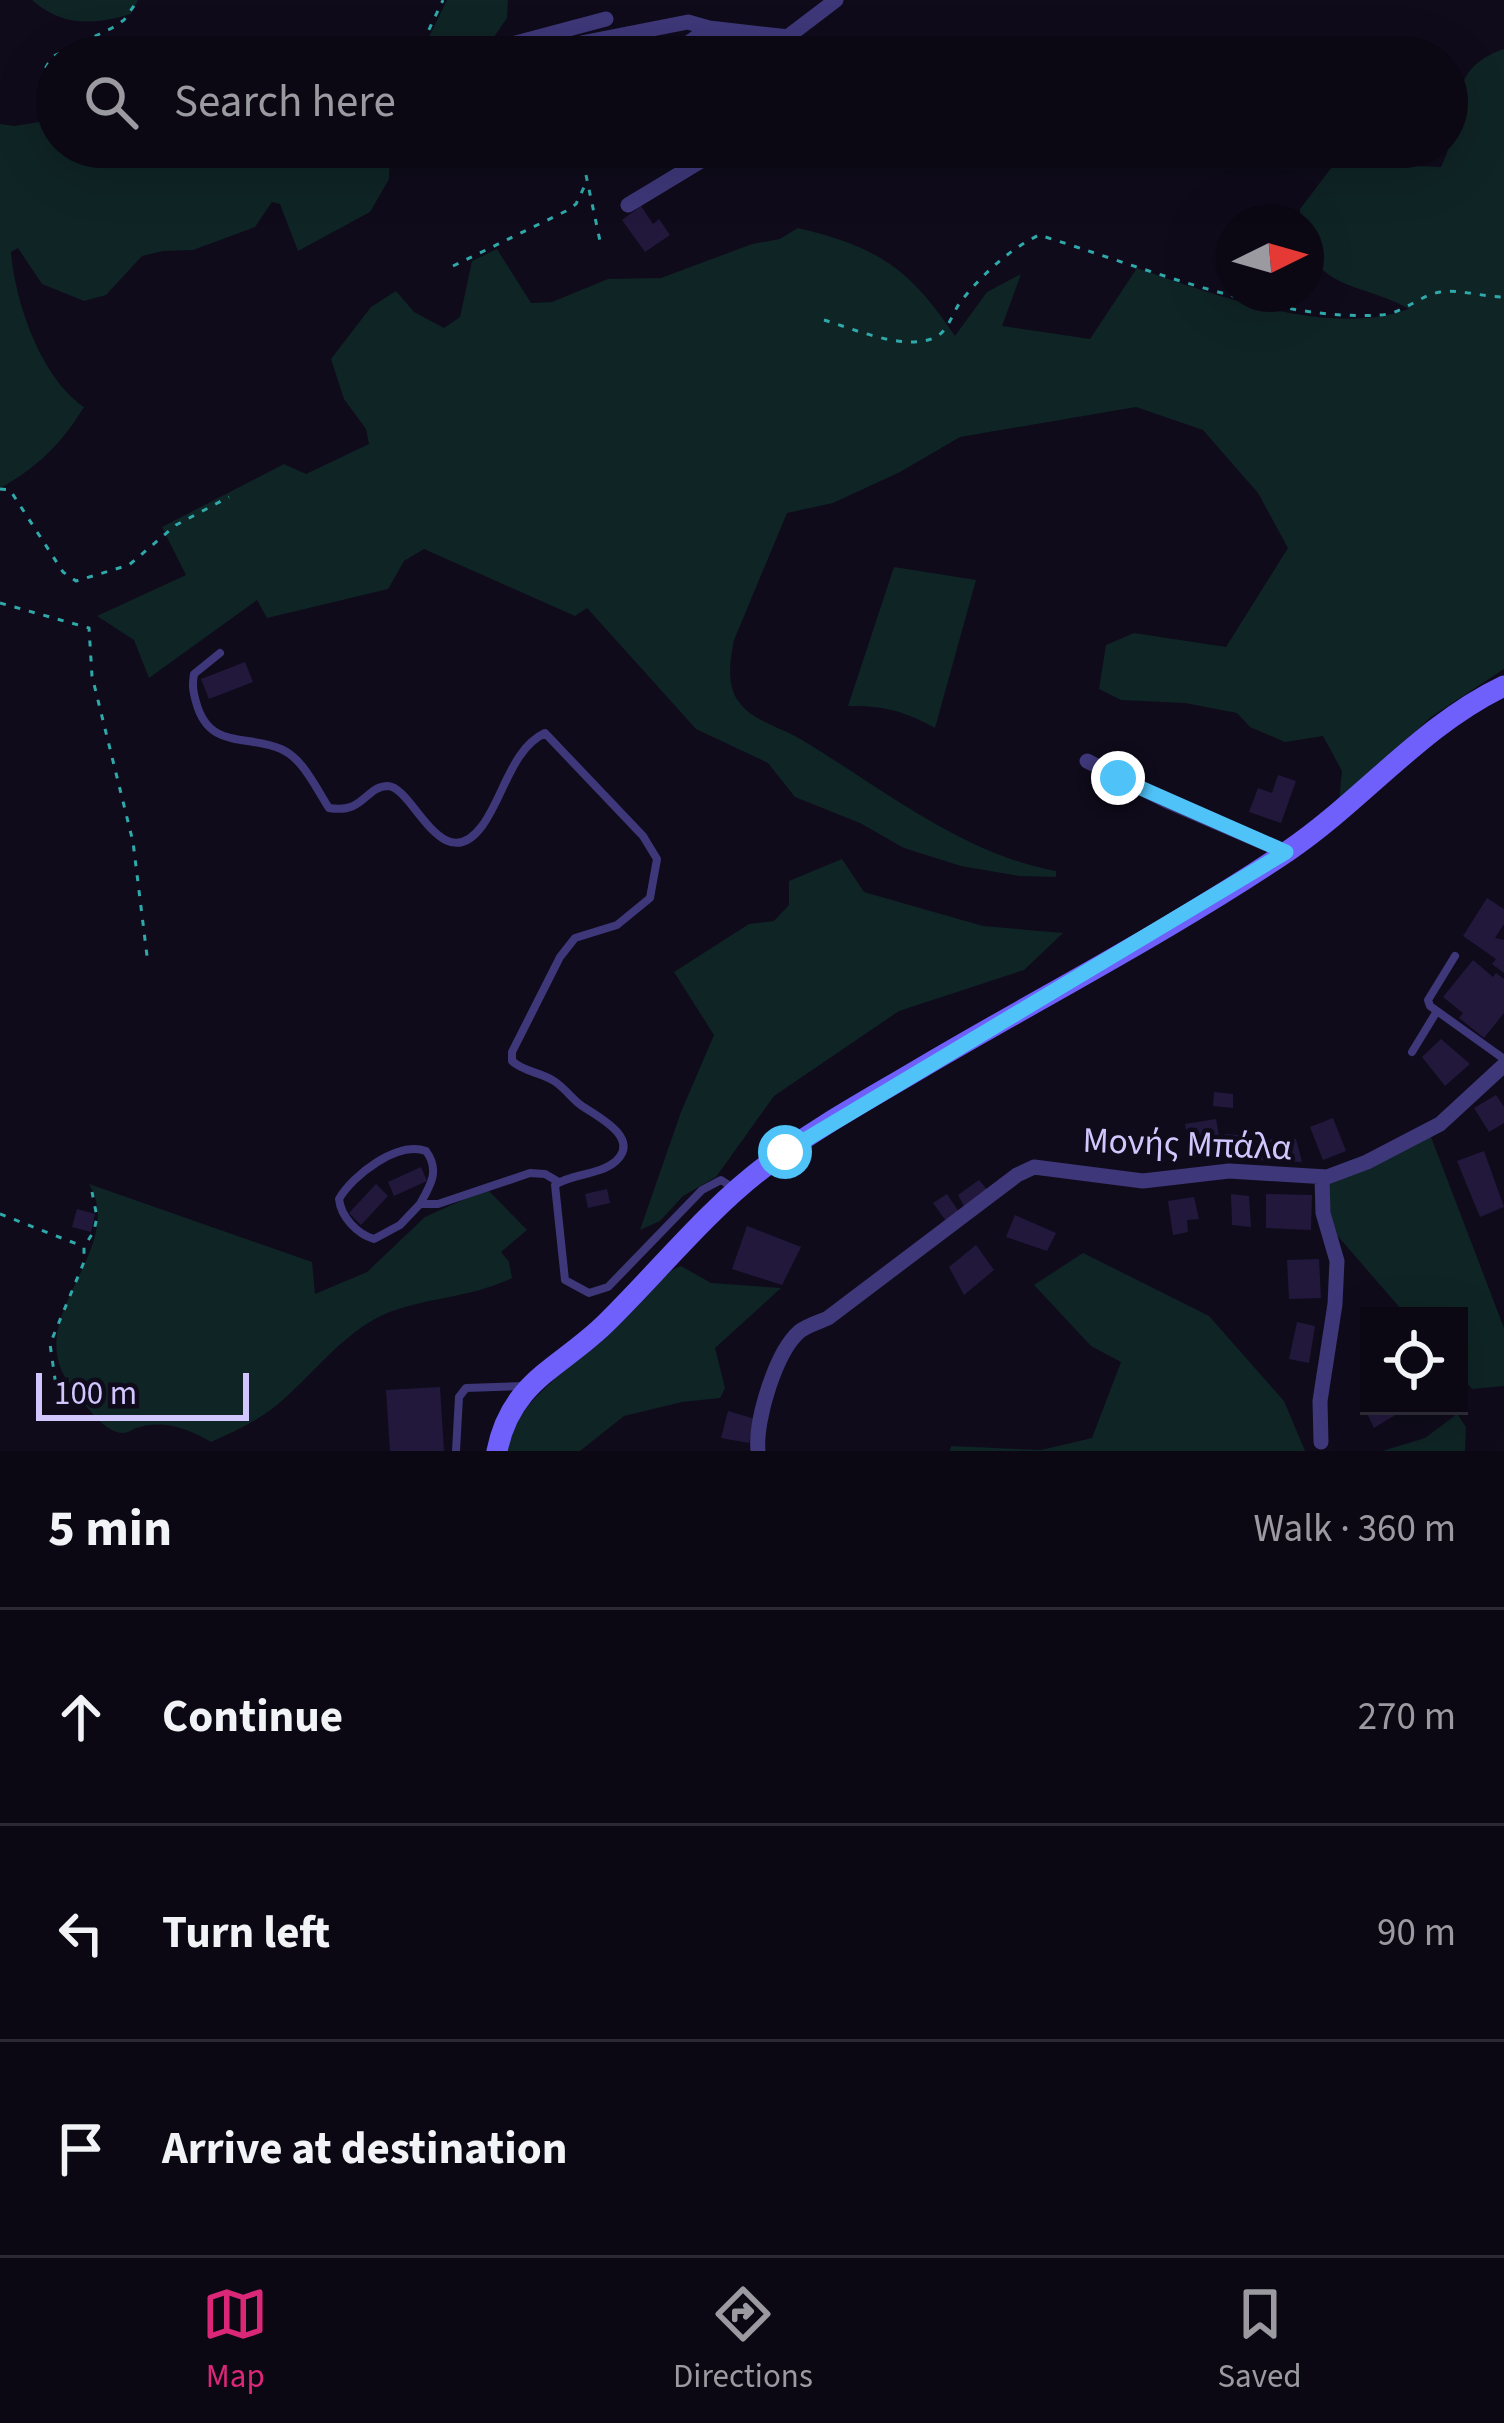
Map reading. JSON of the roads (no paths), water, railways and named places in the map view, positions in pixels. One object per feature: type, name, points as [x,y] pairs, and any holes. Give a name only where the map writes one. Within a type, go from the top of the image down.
[{"type":"street","points":[[790,36],[836,0]]},
{"type":"street","points":[[543,36],[605,20]]},
{"type":"street","points":[[614,36],[688,22],[780,36]]},
{"type":"street","points":[[697,36],[709,28]]},
{"type":"street","points":[[628,205],[692,168]]},
{"type":"street","points":[[497,1451],[508,1417],[526,1386],[601,1328],[736,1190],[785,1152],[1286,852],[1447,722],[1504,686]]},
{"type":"street","points":[[1087,761],[1167,802],[1286,852]]},
{"type":"street","name":"Μονής Μπάλα","points":[[758,1451],[761,1419],[778,1361],[801,1330],[827,1318],[1017,1175],[1034,1167],[1143,1181],[1229,1171],[1322,1178],[1356,1167],[1440,1124],[1504,1062]]},
{"type":"street","points":[[1321,1442],[1321,1401],[1337,1276],[1336,1248],[1323,1213],[1322,1178]]},
{"type":"lane","points":[[220,653],[194,674],[192,686],[208,728],[221,736],[282,749],[296,759],[329,808],[351,809],[380,787],[392,786],[401,790],[438,836],[468,839],[481,829],[529,744],[544,733],[643,836],[657,859],[650,898],[617,925],[575,938],[560,957],[512,1052],[518,1067],[557,1082],[606,1120],[622,1142],[620,1157],[557,1181],[530,1173],[438,1204],[420,1204],[400,1225],[374,1239],[349,1221],[339,1199],[348,1186],[386,1158],[416,1148],[426,1151],[434,1165],[433,1179],[420,1204]]},
{"type":"lane","points":[[1455,956],[1428,1000],[1504,1062]]},
{"type":"lane","points":[[1412,1052],[1437,1011]]},
{"type":"lane","points":[[557,1181],[561,1273],[571,1286],[594,1293],[614,1283],[701,1190],[721,1180],[736,1190]]},
{"type":"lane","points":[[456,1451],[459,1397],[466,1388],[526,1386]]}]
